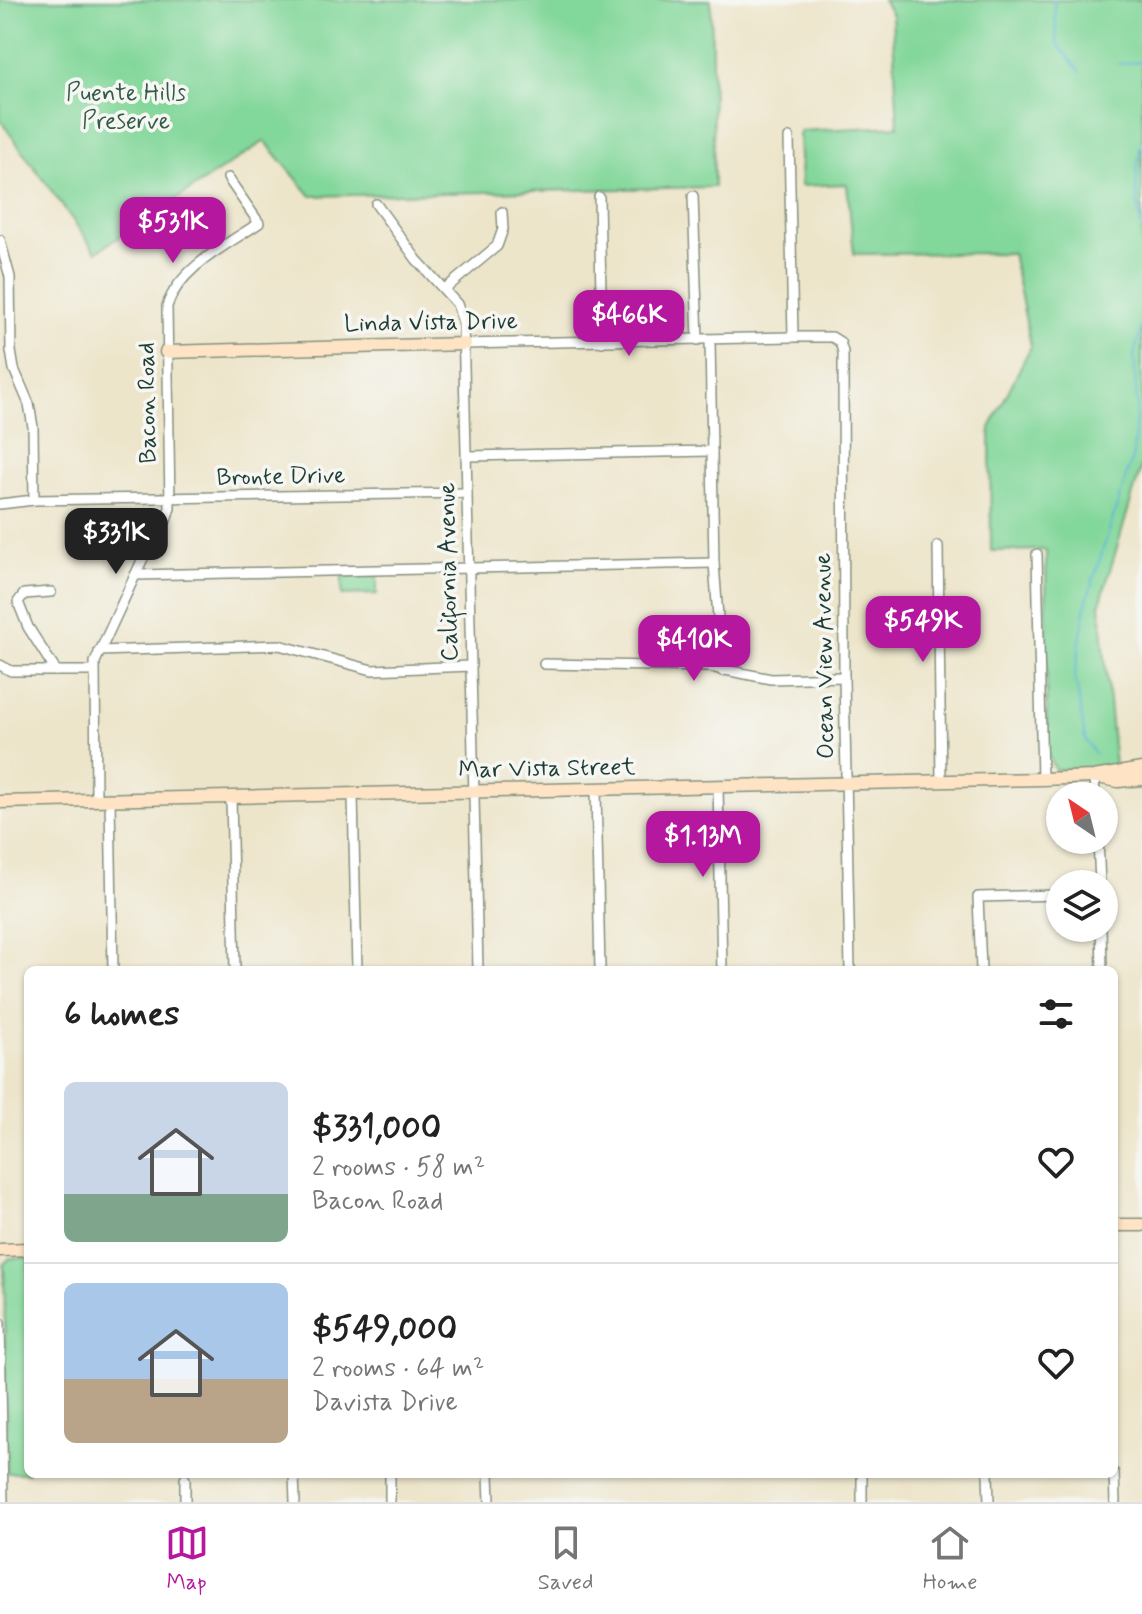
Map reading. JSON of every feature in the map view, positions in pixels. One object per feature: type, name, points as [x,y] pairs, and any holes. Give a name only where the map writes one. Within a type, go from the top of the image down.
[{"type":"street","points":[[789,138],[793,337]]},
{"type":"street","name":"Bacon Road","points":[[96,800],[93,671],[99,651],[135,575],[166,520],[170,500],[165,317],[171,293],[189,272],[259,223],[228,178]]},
{"type":"street","points":[[693,196],[698,340]]},
{"type":"street","points":[[599,197],[602,342]]},
{"type":"street","name":"California Avenue","points":[[376,204],[461,313],[465,344],[478,966]]},
{"type":"street","points":[[445,289],[497,246],[503,229],[502,212]]},
{"type":"street","points":[[0,240],[10,277],[14,369],[29,404],[33,427],[34,500]]},
{"type":"street","name":"Linda Vista Drive","points":[[166,352],[793,337],[832,337],[840,342]]},
{"type":"street","points":[[710,340],[714,563],[722,671]]},
{"type":"street","name":"Ocean View Avenue","points":[[840,342],[843,368],[844,677],[850,966]]},
{"type":"street","points":[[467,456],[712,451]]},
{"type":"street","name":"Bronte Drive","points":[[0,504],[34,500],[467,493]]},
{"type":"street","points":[[938,546],[941,781]]},
{"type":"street","points":[[1037,554],[1042,779]]},
{"type":"street","points":[[135,575],[714,563]]},
{"type":"street","points":[[51,592],[24,594],[18,602],[28,627],[56,671]]},
{"type":"street","points":[[99,651],[279,645],[372,670],[471,666]]},
{"type":"street","points":[[544,664],[710,667],[771,679],[844,677]]},
{"type":"street","points":[[0,665],[11,671],[93,671]]},
{"type":"street","name":"Mar Vista Street","points":[[0,802],[1042,779],[1094,777],[1142,769]]},
{"type":"street","points":[[1094,777],[1094,782]]},
{"type":"street","name":"Mar Vista Street","points":[[1094,777],[1118,781],[1142,779]]},
{"type":"street","points":[[718,787],[722,966]]},
{"type":"street","points":[[596,790],[600,966]]},
{"type":"street","points":[[353,795],[357,966]]},
{"type":"street","points":[[231,798],[235,966]]},
{"type":"street","points":[[110,800],[113,966]]},
{"type":"street","points":[[981,966],[978,897],[1046,895]]},
{"type":"street","points":[[1101,942],[1102,966]]},
{"type":"street","points":[[1118,1225],[1142,1225]]},
{"type":"street","points":[[0,1250],[24,1249]]},
{"type":"street","points":[[0,1323],[3,1502]]},
{"type":"street","points":[[294,1478],[295,1502]]},
{"type":"street","points":[[390,1478],[390,1502]]},
{"type":"street","points":[[489,1478],[490,1502]]},
{"type":"street","points":[[862,1478],[862,1502]]},
{"type":"street","points":[[988,1478],[989,1502]]},
{"type":"street","points":[[1114,1478],[1115,1502]]},
{"type":"street","points":[[185,1479],[185,1502]]},
{"type":"green space","name":"Puente Hills Preserve","points":[[0,0],[711,0],[714,187],[311,196],[265,141],[96,252],[0,120]]},
{"type":"green space","points":[[883,0],[1142,0],[1142,464],[1100,604],[1115,766],[1055,770],[1047,753],[1046,550],[991,551],[990,428],[1031,346],[1012,253],[854,254],[847,184],[801,186],[799,131],[898,126],[892,15]]},
{"type":"green space","points":[[377,575],[377,594],[342,595],[342,576]]},
{"type":"green space","points":[[10,1258],[24,1258],[24,1473],[7,1473],[4,1264]]},
{"type":"waterway","points":[[1054,0],[1057,44],[1081,72]]},
{"type":"waterway","points":[[1119,64],[1142,61]]},
{"type":"waterway","points":[[1142,141],[1137,184],[1142,228]]},
{"type":"waterway","points":[[1095,754],[1085,739],[1075,675],[1086,603],[1133,455],[1137,405],[1134,355],[1142,324]]}]
